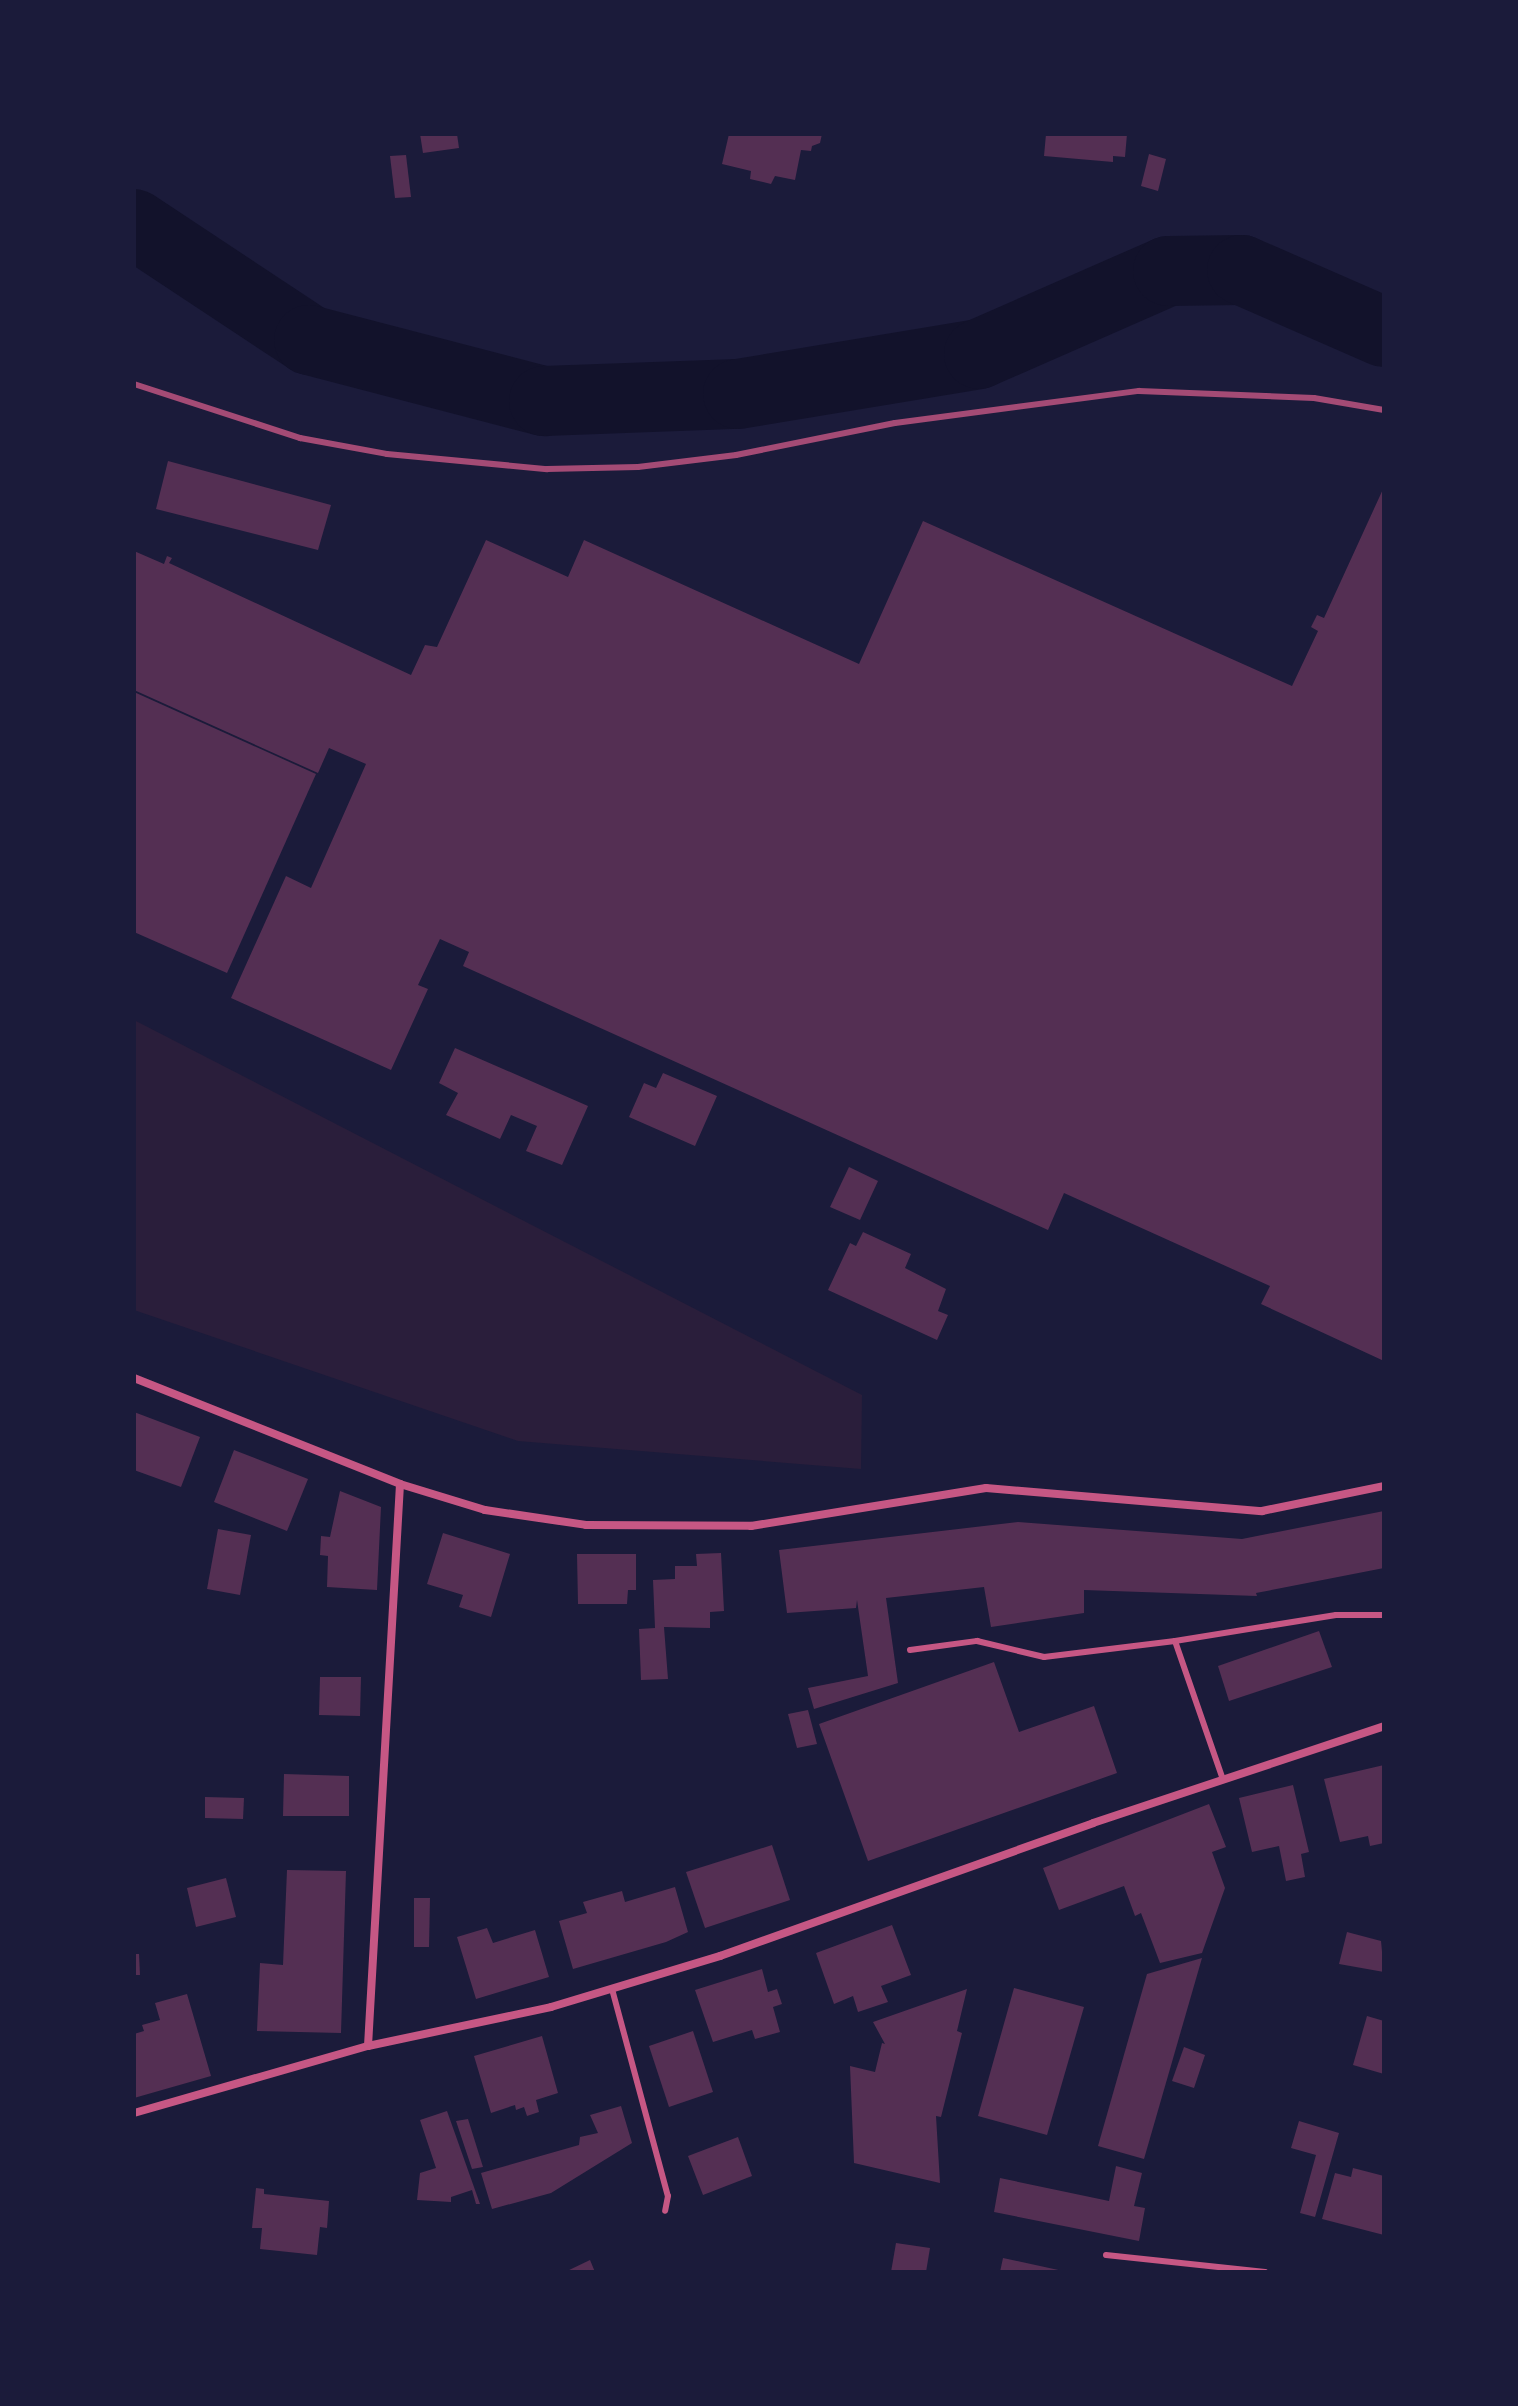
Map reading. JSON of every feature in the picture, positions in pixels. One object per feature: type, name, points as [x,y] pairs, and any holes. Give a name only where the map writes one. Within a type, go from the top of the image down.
[{"type":"street","points":[[134,1378],[400,1484],[485,1510],[586,1525],[736,1526],[986,1488],[1262,1511],[1384,1486]]},
{"type":"street","points":[[368,2046],[400,1484]]},
{"type":"street","points":[[134,2113],[368,2046],[551,2007],[720,1956],[1384,1726]]},
{"type":"lane","points":[[910,1650],[977,1641],[1044,1657],[1175,1641],[1336,1615],[1384,1615]]},
{"type":"lane","points":[[1175,1641],[1223,1780]]},
{"type":"lane","points":[[612,1989],[668,2196],[665,2211]]},
{"type":"lane","points":[[1106,2255],[1265,2272]]},
{"type":"shaded area","points":[[134,1020],[862,1395],[861,1469],[518,1441],[134,1310]]},
{"type":"building","points":[[420,134],[457,134],[459,148],[423,153]]},
{"type":"building","points":[[729,134],[822,134],[820,143],[812,146],[811,151],[801,150],[795,180],[775,176],[771,184],[750,179],[751,171],[722,164]]},
{"type":"building","points":[[1046,134],[1127,134],[1125,157],[1113,156],[1113,162],[1044,156]]},
{"type":"building","points":[[1149,154],[1166,159],[1158,191],[1141,186]]},
{"type":"building","points":[[406,155],[411,197],[395,198],[390,156]]},
{"type":"building","points":[[168,461],[331,505],[318,550],[156,509]]},
{"type":"building","points":[[1384,487],[1384,1361],[1261,1304],[1270,1286],[1064,1193],[1048,1230],[463,966],[469,952],[440,939],[418,985],[428,989],[391,1070],[231,998],[286,876],[311,888],[366,764],[329,748],[318,773],[134,690],[134,551],[164,564],[167,556],[172,558],[169,563],[411,675],[425,645],[437,647],[486,540],[568,577],[584,540],[859,664],[923,521],[1292,686],[1318,631],[1311,627],[1317,615],[1324,618]]},
{"type":"building","points":[[134,692],[316,774],[227,973],[134,932]]},
{"type":"building","points":[[455,1048],[588,1106],[562,1165],[526,1151],[537,1126],[511,1115],[500,1139],[446,1115],[458,1093],[439,1083]]},
{"type":"building","points":[[663,1073],[717,1096],[695,1146],[629,1117],[644,1083],[656,1088]]},
{"type":"building","points":[[849,1167],[878,1181],[860,1220],[830,1207]]},
{"type":"building","points":[[863,1232],[911,1254],[905,1268],[946,1289],[938,1311],[948,1315],[937,1340],[828,1290],[850,1243],[856,1246]]},
{"type":"building","points":[[134,1412],[200,1437],[181,1487],[134,1470]]},
{"type":"building","points":[[234,1450],[308,1479],[287,1531],[214,1502]]},
{"type":"building","points":[[340,1491],[381,1507],[377,1590],[327,1587],[328,1556],[320,1555],[321,1536],[330,1537]]},
{"type":"building","points":[[1384,1511],[1384,1568],[1256,1593],[1257,1596],[1084,1590],[1084,1613],[991,1627],[984,1587],[886,1598],[898,1683],[814,1709],[808,1688],[868,1676],[857,1600],[856,1608],[787,1613],[779,1550],[1018,1522],[1242,1539]]},
{"type":"building","points":[[218,1529],[251,1535],[240,1595],[207,1589]]},
{"type":"building","points":[[443,1533],[510,1554],[491,1617],[459,1607],[463,1595],[427,1584]]},
{"type":"building","points":[[721,1553],[724,1611],[710,1612],[710,1628],[664,1627],[668,1679],[641,1680],[639,1629],[655,1628],[653,1580],[675,1579],[675,1566],[697,1566],[696,1554]]},
{"type":"building","points":[[577,1554],[636,1554],[636,1590],[628,1590],[627,1604],[578,1604]]},
{"type":"building","points":[[1319,1631],[1332,1667],[1229,1701],[1218,1666]]},
{"type":"building","points":[[994,1662],[1019,1732],[1094,1706],[1117,1773],[868,1861],[819,1724]]},
{"type":"building","points":[[320,1677],[361,1677],[360,1716],[319,1715]]},
{"type":"building","points":[[808,1710],[817,1744],[797,1748],[788,1714]]},
{"type":"building","points":[[1384,1765],[1384,1843],[1370,1846],[1368,1836],[1340,1842],[1324,1779]]},
{"type":"building","points":[[284,1774],[349,1776],[349,1816],[283,1816]]},
{"type":"building","points":[[1293,1785],[1309,1852],[1301,1854],[1305,1877],[1286,1881],[1279,1846],[1252,1852],[1239,1798]]},
{"type":"building","points":[[205,1797],[244,1798],[243,1819],[205,1818]]},
{"type":"building","points":[[1209,1804],[1226,1847],[1212,1852],[1225,1888],[1202,1953],[1160,1963],[1141,1913],[1135,1916],[1124,1886],[1059,1910],[1043,1868]]},
{"type":"building","points":[[772,1845],[790,1900],[705,1928],[686,1872]]},
{"type":"building","points":[[287,1870],[346,1871],[341,2033],[257,2031],[260,1963],[283,1965]]},
{"type":"building","points":[[226,1878],[236,1917],[196,1927],[187,1888]]},
{"type":"building","points":[[675,1887],[688,1932],[666,1942],[573,1969],[559,1921],[587,1913],[583,1902],[622,1891],[625,1902]]},
{"type":"building","points":[[414,1898],[430,1898],[429,1947],[414,1947]]},
{"type":"building","points":[[892,1925],[911,1975],[881,1986],[888,2002],[858,2012],[853,1996],[834,2004],[816,1953]]},
{"type":"building","points":[[487,1928],[493,1943],[535,1930],[549,1977],[476,1999],[457,1937]]},
{"type":"building","points":[[1347,1932],[1381,1941],[1384,1972],[1339,1964]]},
{"type":"building","points":[[134,1954],[139,1954],[140,1975],[134,1975]]},
{"type":"building","points":[[1202,1958],[1144,2159],[1098,2146],[1147,1974]]},
{"type":"building","points":[[762,1969],[768,1992],[777,1989],[782,2004],[773,2007],[780,2032],[755,2039],[752,2030],[713,2042],[695,1990]]},
{"type":"building","points":[[1014,1988],[1084,2007],[1047,2135],[978,2116]]},
{"type":"building","points":[[967,1989],[957,2031],[962,2033],[941,2117],[936,2116],[940,2183],[854,2163],[850,2066],[875,2072],[882,2043],[885,2044],[873,2022]]},
{"type":"building","points":[[187,1994],[211,2076],[134,2098],[134,2034],[144,2031],[142,2025],[160,2020],[155,2003]]},
{"type":"building","points":[[1367,2016],[1384,2021],[1384,2074],[1353,2065]]},
{"type":"building","points":[[693,2031],[713,2092],[669,2107],[649,2046]]},
{"type":"building","points":[[542,2036],[558,2093],[536,2100],[539,2112],[527,2116],[524,2107],[516,2110],[515,2105],[491,2113],[474,2056]]},
{"type":"building","points":[[1184,2047],[1205,2055],[1194,2088],[1172,2081]]},
{"type":"building","points":[[621,2106],[632,2143],[551,2193],[492,2209],[481,2173],[579,2145],[580,2137],[598,2133],[590,2115]]},
{"type":"building","points":[[447,2111],[480,2204],[476,2204],[472,2190],[451,2197],[451,2202],[417,2200],[420,2173],[436,2168],[420,2120]]},
{"type":"building","points":[[468,2119],[483,2167],[472,2169],[456,2121]]},
{"type":"building","points":[[1299,2121],[1339,2133],[1315,2217],[1300,2213],[1316,2155],[1291,2148]]},
{"type":"building","points":[[738,2137],[752,2176],[703,2195],[688,2156]]},
{"type":"building","points":[[1116,2166],[1142,2173],[1134,2206],[1145,2208],[1139,2241],[994,2212],[1000,2178],[1109,2201]]},
{"type":"building","points":[[1353,2168],[1384,2176],[1384,2235],[1322,2219],[1335,2173],[1351,2177]]},
{"type":"building","points":[[256,2188],[264,2189],[264,2194],[329,2201],[327,2228],[320,2227],[317,2255],[260,2249],[262,2228],[252,2228]]},
{"type":"building","points":[[896,2243],[930,2248],[926,2272],[891,2272]]},
{"type":"building","points":[[1003,2258],[1063,2271],[1063,2272],[1000,2272]]},
{"type":"building","points":[[590,2260],[595,2272],[565,2272]]},
{"type":"waterway","points":[[134,224],[309,340],[544,401],[738,394],[979,354],[1168,271],[1242,270],[1384,332]]},
{"type":"railway","points":[[134,384],[300,438],[387,454],[547,469],[638,467],[736,455],[895,423],[1139,391],[1314,398],[1384,410]]}]
